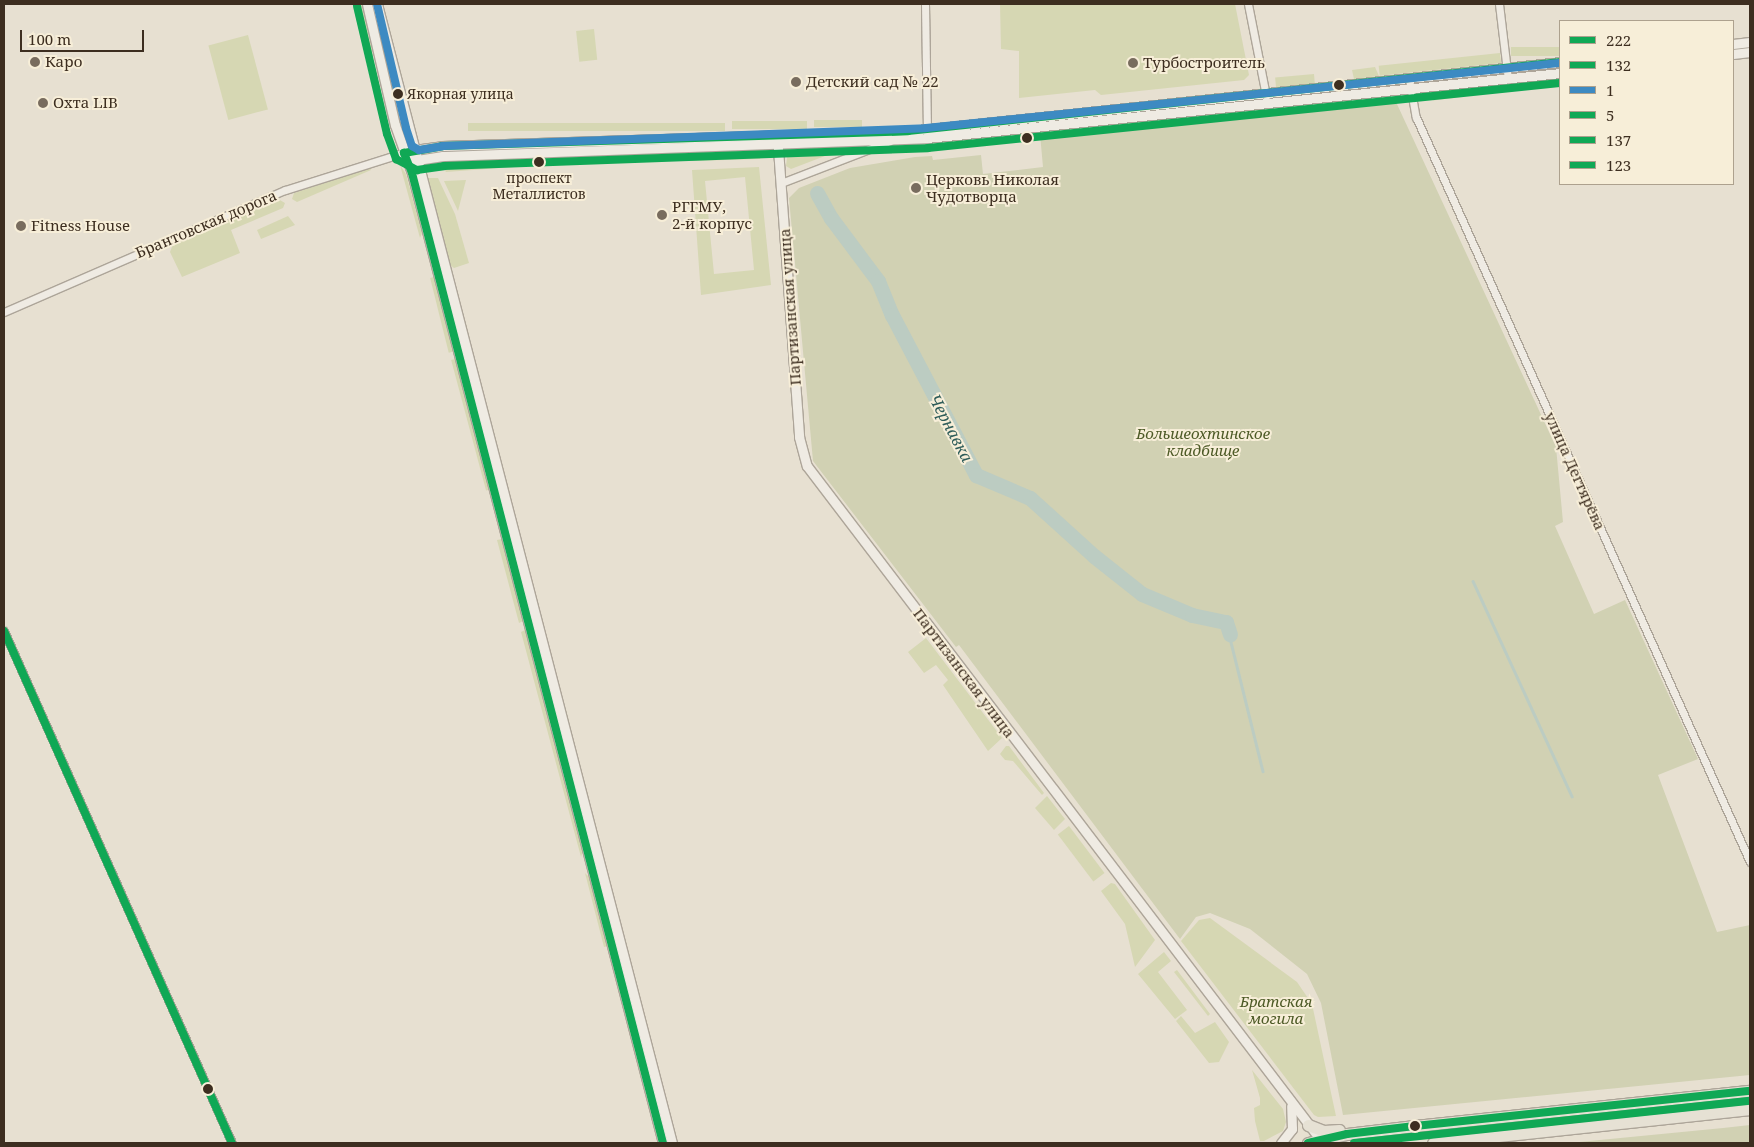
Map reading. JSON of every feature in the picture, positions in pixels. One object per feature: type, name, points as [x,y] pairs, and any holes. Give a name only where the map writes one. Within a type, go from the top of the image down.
[{"type":"main road","points":[[1308,1143],[1322,1142],[1378,1130],[1750,1091]]},
{"type":"main road","points":[[1432,1143],[1750,1109]]},
{"type":"main road","points":[[1308,1125],[1329,1132],[1367,1127],[1378,1130]]},
{"type":"street","points":[[367,4],[382,76],[404,153],[412,173],[663,1143]]},
{"type":"street","points":[[376,4],[672,1143]]},
{"type":"street","points":[[925,4],[927,134]]},
{"type":"street","points":[[1248,4],[1268,104]]},
{"type":"street","points":[[1499,4],[1508,79]]},
{"type":"street","points":[[1734,44],[1750,42]]},
{"type":"street","points":[[1734,54],[1750,52]]},
{"type":"street","points":[[781,184],[891,141],[927,134],[1559,62]]},
{"type":"street","points":[[404,153],[417,160],[443,156],[927,134],[1268,104],[1559,73]]},
{"type":"street","name":"улица Дегтярёва","points":[[1409,78],[1410,89],[1424,134],[1750,862]]},
{"type":"street","points":[[414,150],[442,146],[778,140],[891,141]]},
{"type":"street","name":"Партизанская улица","points":[[778,140],[799,437],[807,466],[1322,1142]]},
{"type":"street","name":"Брантовская дорога","points":[[4,312],[285,190],[414,150]]},
{"type":"street","points":[[4,631],[232,1143]]},
{"type":"street","points":[[1280,1143],[1293,1123],[1291,1103]]},
{"type":"green space","points":[[356,4],[362,4],[372,39],[373,69]]},
{"type":"green space","name":"Турбостроитель","points":[[1000,4],[1235,4],[1249,75],[1244,80],[1101,95],[1095,90],[1019,98],[1019,51],[1001,49]]},
{"type":"green space","points":[[594,29],[597,60],[579,62],[576,31]]},
{"type":"green space","points":[[248,35],[268,109],[228,120],[208,46]]},
{"type":"green space","points":[[1511,47],[1559,47],[1559,56],[1511,56]]},
{"type":"green space","points":[[1500,53],[1501,63],[1380,76],[1379,66]]},
{"type":"green space","points":[[1375,67],[1379,76],[1354,79],[1352,70]]},
{"type":"green space","points":[[1314,74],[1315,85],[1276,88],[1275,77]]},
{"type":"green space","points":[[1559,77],[1559,85],[1520,90],[1519,81]]},
{"type":"green space","points":[[1461,89],[1462,97],[1433,100],[1432,93]]},
{"type":"green space","name":"Большеохтинское кладбище","points":[[1396,102],[1556,447],[1563,522],[1555,526],[1594,614],[1625,600],[1698,759],[1658,775],[1717,932],[1750,925],[1750,1075],[1343,1115],[1321,1003],[1307,974],[1250,929],[1210,913],[1196,917],[1180,939],[959,645],[956,647],[813,461],[789,198],[799,188],[850,168],[915,157],[932,156],[933,160],[981,155],[983,174],[1043,167],[1040,134]]},
{"type":"green space","points":[[814,120],[862,120],[862,127],[814,127]]},
{"type":"green space","points":[[732,121],[807,121],[807,129],[732,129]]},
{"type":"green space","points":[[468,123],[725,123],[725,131],[468,131]]},
{"type":"green space","points":[[837,147],[838,151],[791,169],[786,166],[788,150]]},
{"type":"green space","points":[[759,151],[762,154],[760,159],[692,161],[690,157],[691,153]]},
{"type":"green space","points":[[682,153],[682,160],[615,161],[616,155]]},
{"type":"green space","points":[[604,156],[604,163],[552,164],[552,161],[563,160],[564,157]]},
{"type":"green space","points":[[534,158],[527,166],[446,172],[438,162]]},
{"type":"green space","points":[[400,165],[406,174],[422,233],[420,238]]},
{"type":"green space","points":[[759,167],[771,285],[701,295],[692,170]],"holes":[[[745,177],[754,270],[714,274],[705,181]]]},
{"type":"green space","points":[[370,168],[371,170],[297,202],[292,199],[294,193]]},
{"type":"green space","points":[[427,178],[438,178],[455,214],[469,263],[454,268],[450,265]]},
{"type":"green space","points":[[466,180],[458,211],[444,181]]},
{"type":"green space","points":[[278,199],[285,203],[283,208],[231,230],[240,253],[182,277],[170,252],[173,244]]},
{"type":"green space","points":[[288,216],[295,225],[261,239],[257,230]]},
{"type":"green space","points":[[434,277],[453,352],[449,353],[430,278]]},
{"type":"green space","points":[[455,359],[490,489],[486,490],[451,360]]},
{"type":"green space","points":[[502,539],[523,621],[519,623],[497,540]]},
{"type":"green space","points":[[525,630],[583,851],[581,857],[521,632]]},
{"type":"green space","points":[[926,638],[1002,738],[988,751],[943,685],[948,680],[936,665],[924,673],[908,652]]},
{"type":"green space","points":[[1006,746],[1009,746],[1044,793],[1042,795],[1013,761],[1005,760],[1000,754]]},
{"type":"green space","points":[[1047,796],[1065,819],[1054,830],[1035,808]]},
{"type":"green space","points":[[1069,826],[1105,873],[1093,882],[1058,834]]},
{"type":"green space","points":[[585,873],[590,878],[608,946],[604,947]]},
{"type":"green space","points":[[1111,883],[1115,884],[1155,940],[1135,967],[1125,924],[1101,891]]},
{"type":"green space","name":"Братская могила","points":[[1210,918],[1297,982],[1312,1004],[1336,1116],[1318,1117],[1314,1115],[1181,941],[1199,920]]},
{"type":"green space","points":[[1164,952],[1171,961],[1158,972],[1187,1010],[1175,1019],[1138,974]]},
{"type":"green space","points":[[1177,970],[1210,1014],[1208,1016],[1174,972]]},
{"type":"green space","points":[[1181,1016],[1195,1033],[1215,1022],[1229,1042],[1219,1062],[1209,1063],[1176,1021]]},
{"type":"green space","points":[[1252,1070],[1283,1109],[1286,1122],[1283,1131],[1264,1141],[1260,1141],[1255,1121],[1254,1108],[1260,1105],[1260,1098]]},
{"type":"green space","points":[[1750,1125],[1750,1143],[1569,1143],[1723,1128]]},
{"type":"waterway","name":"Чернавка","points":[[817,193],[831,218],[878,281],[892,315],[976,475],[1030,498],[1094,556],[1142,594],[1192,615],[1226,622],[1230,634]]},
{"type":"waterway","points":[[1473,581],[1572,796]]},
{"type":"waterway","points":[[1231,642],[1263,771]]},
{"type":"transit line","name":"1","points":[[377,4],[406,128],[412,146],[419,150],[443,146],[926,128],[1559,63]]},
{"type":"transit line","name":"132","points":[[357,6],[387,134],[396,159],[417,170],[444,166],[928,148],[1559,83]]},
{"type":"transit line","name":"222","points":[[663,1143],[412,173],[404,153],[442,146],[908,131],[1559,62]]},
{"type":"transit line","name":"5","points":[[4,631],[232,1143]]},
{"type":"transit line","name":"137","points":[[1308,1143],[1347,1134],[1750,1091]]},
{"type":"transit line","name":"123","points":[[1354,1143],[1750,1101]]},
{"type":"place","name":"Каро","points":[[35,62]]},
{"type":"place","name":"Турбостроитель","points":[[1133,63]]},
{"type":"place","name":"Детский сад № 22","points":[[796,82]]},
{"type":"place","name":"Якорная улица","points":[[398,94]]},
{"type":"place","name":"Охта LIB","points":[[43,103]]},
{"type":"place","name":"проспект Металлистов","points":[[539,162]]},
{"type":"place","name":"Церковь Николая Чудотворца","points":[[916,188]]},
{"type":"place","name":"РГГМУ, 2-й корпус","points":[[662,215]]},
{"type":"place","name":"Fitness House","points":[[21,226]]}]
